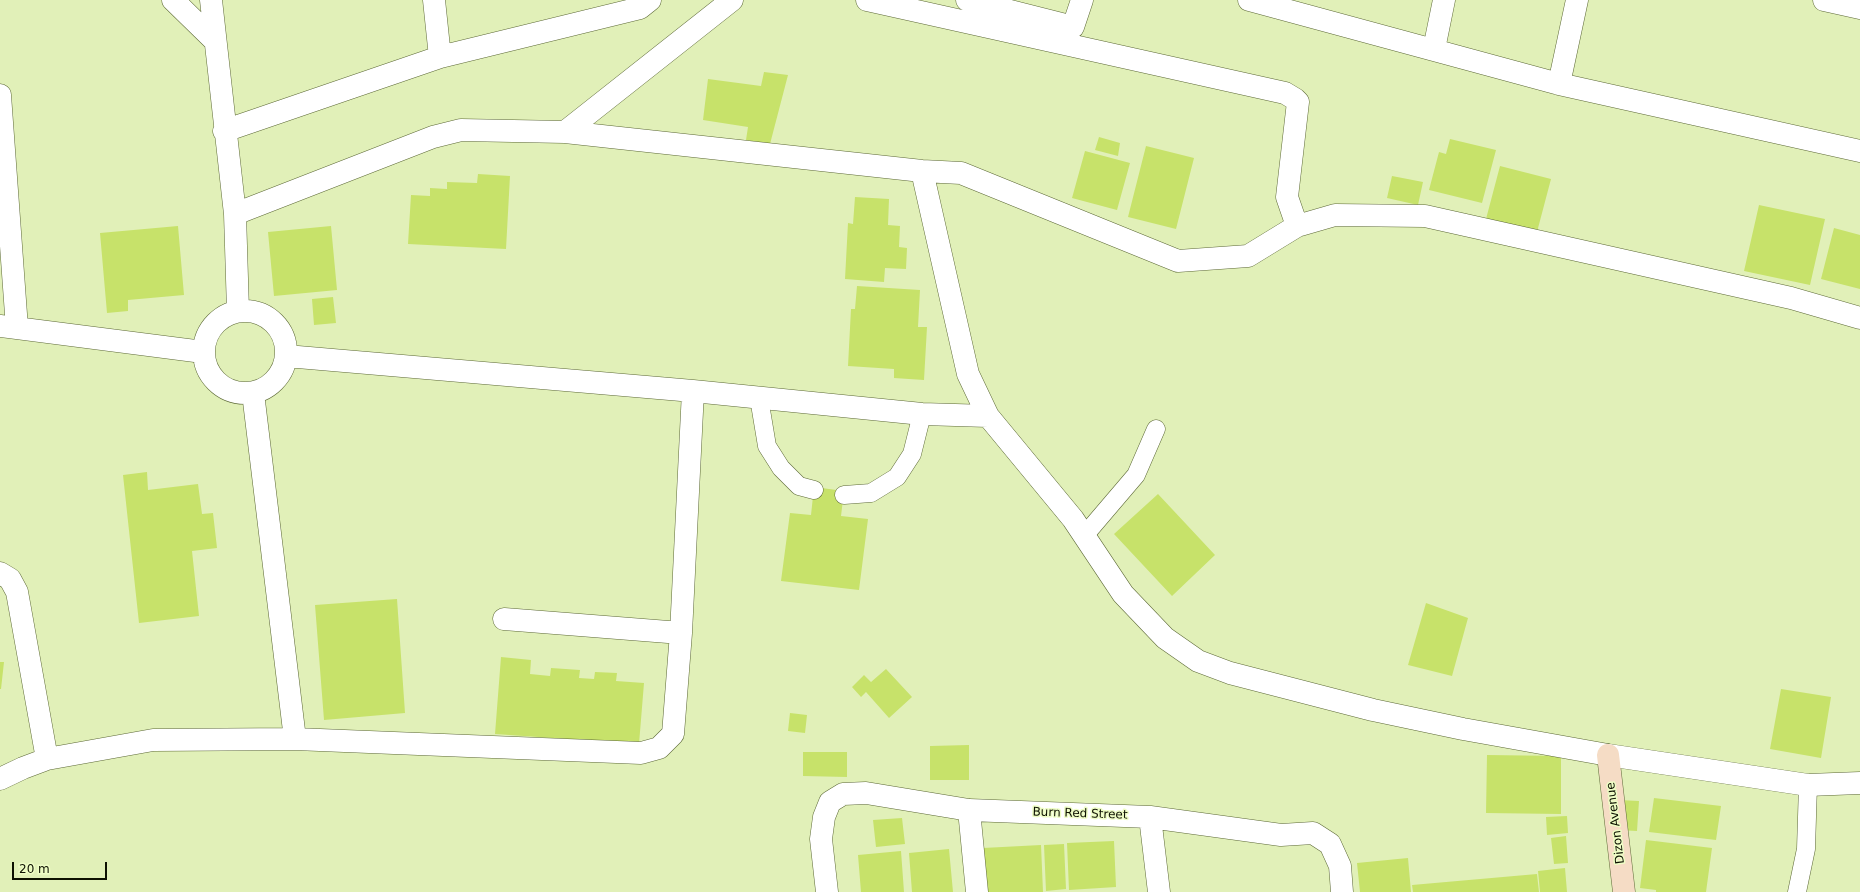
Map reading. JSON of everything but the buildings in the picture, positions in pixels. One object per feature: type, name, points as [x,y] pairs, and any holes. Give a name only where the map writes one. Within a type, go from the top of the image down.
[{"type":"street","points":[[173,0],[215,41]]},
{"type":"street","points":[[211,0],[224,131],[235,214],[238,311]]},
{"type":"street","points":[[434,0],[440,57]]},
{"type":"street","points":[[224,131],[440,57],[640,8],[650,0]]},
{"type":"street","points":[[565,132],[732,0]]},
{"type":"street","points":[[867,0],[1285,93],[1298,102],[1286,197],[1297,226]]},
{"type":"street","points":[[968,0],[1073,27],[1082,0]]},
{"type":"street","points":[[1249,0],[1319,8],[1434,49],[1559,84],[1860,151]]},
{"type":"street","points":[[1434,49],[1444,0]]},
{"type":"street","points":[[1559,84],[1577,0]]},
{"type":"street","points":[[1824,0],[1860,8]]},
{"type":"street","points":[[0,95],[9,327],[203,352]]},
{"type":"street","points":[[235,214],[433,137],[461,130],[565,132],[922,172],[962,173],[1178,261],[1248,256],[1297,226],[1335,215],[1425,216],[1791,298],[1860,318]]},
{"type":"street","points":[[922,172],[968,374],[988,416],[1073,519],[1123,594],[1165,638],[1198,660],[1230,673],[1373,710],[1464,729],[1608,755],[1808,785],[1860,783]]},
{"type":"street","points":[[238,311],[254,311],[268,317],[278,327],[285,341],[286,356],[283,369],[276,380],[265,388],[253,393],[238,393],[224,388],[213,379],[205,366],[203,352],[205,338],[213,325],[224,315],[238,311]]},
{"type":"street","points":[[286,356],[693,391],[922,414],[988,416]]},
{"type":"street","points":[[0,779],[47,759],[153,740],[295,739],[641,753],[659,748],[673,734],[681,633],[693,391]]},
{"type":"street","points":[[253,393],[295,739]]},
{"type":"street","points":[[0,573],[10,579],[17,592],[47,759]]},
{"type":"street","points":[[504,619],[681,633]]},
{"type":"street","name":"Dizon Avenue","points":[[1608,755],[1624,892]]},
{"type":"street","name":"Burn Red Street","points":[[827,892],[820,839],[824,817],[830,802],[843,794],[866,792],[969,810],[1150,817],[1281,835],[1313,833],[1330,844],[1340,866],[1342,892]]},
{"type":"street","points":[[969,810],[977,892]]},
{"type":"street","points":[[1150,817],[1159,892]]},
{"type":"lane","points":[[759,398],[767,446],[780,468],[799,486],[814,490]]},
{"type":"lane","points":[[844,495],[871,493],[898,477],[912,454],[922,414]]},
{"type":"lane","points":[[1084,536],[1136,475],[1156,430]]},
{"type":"lane","points":[[1796,892],[1806,849],[1808,785]]}]
